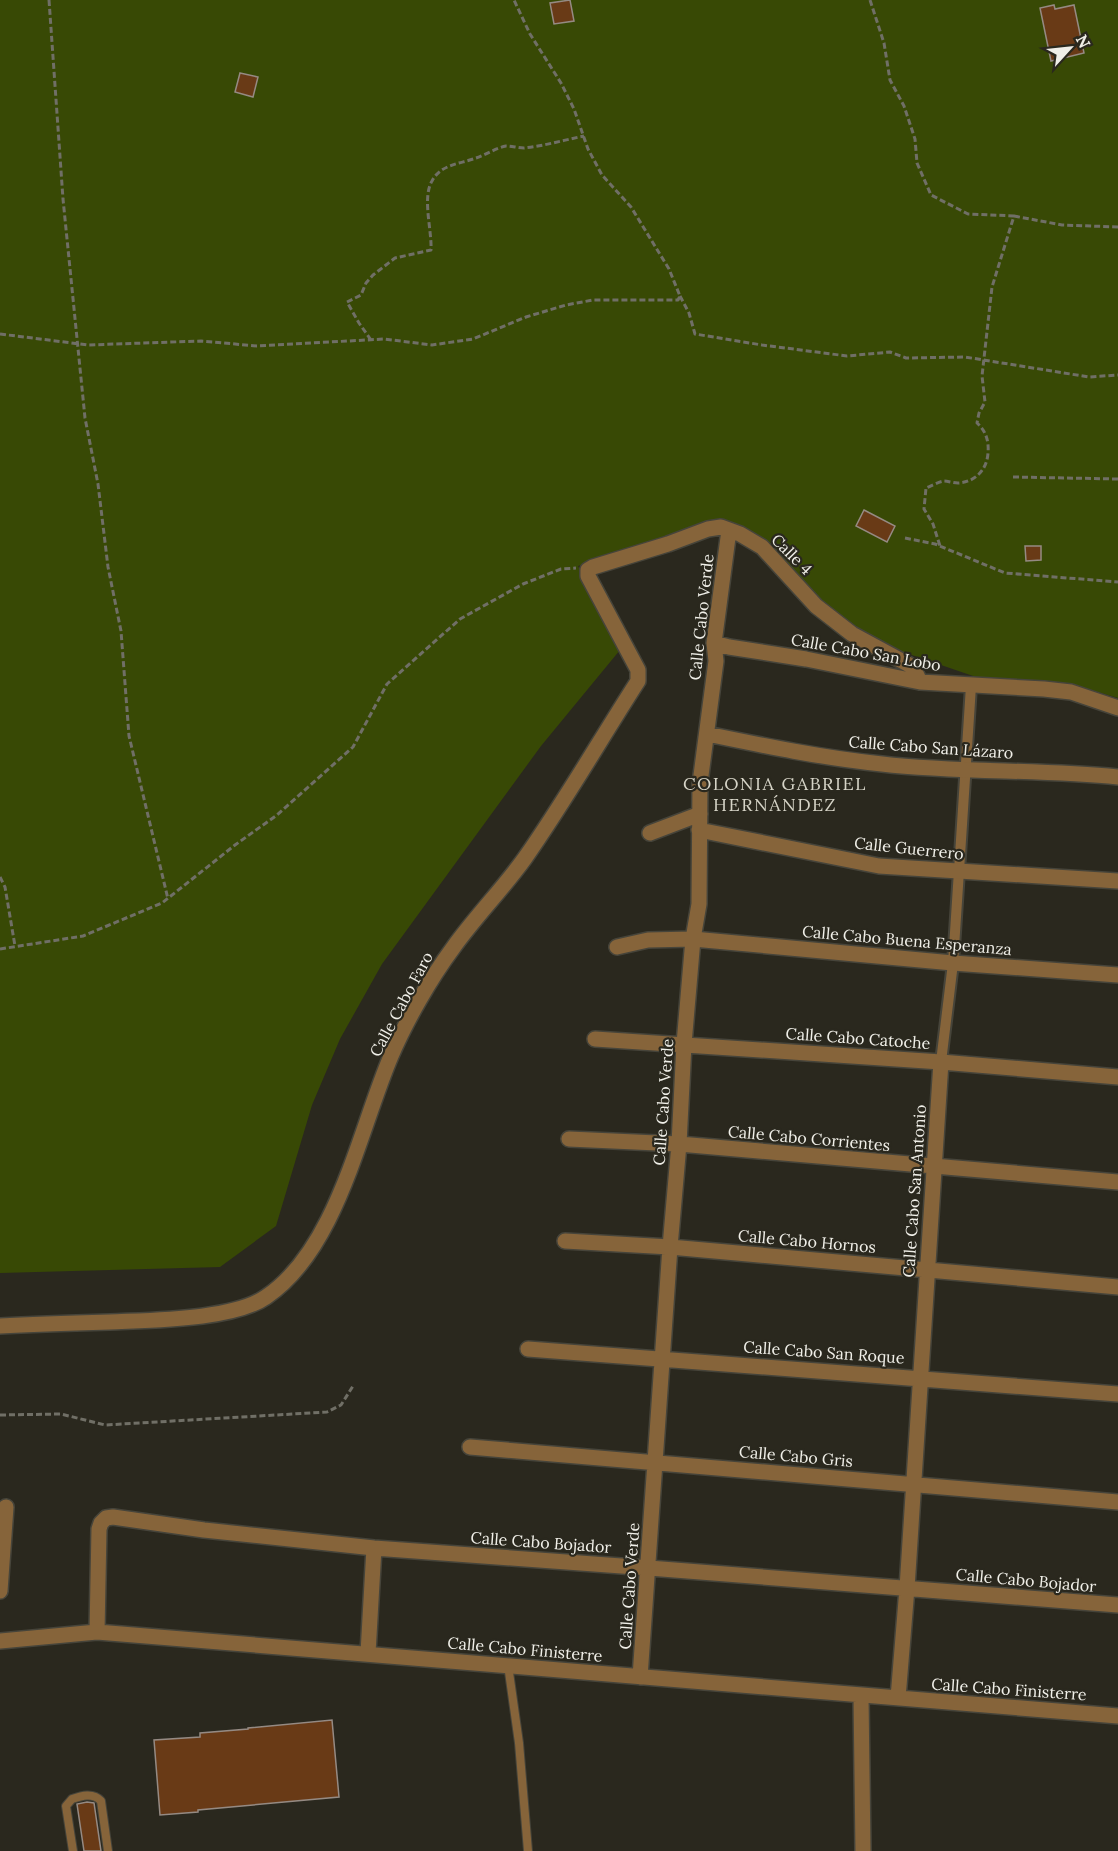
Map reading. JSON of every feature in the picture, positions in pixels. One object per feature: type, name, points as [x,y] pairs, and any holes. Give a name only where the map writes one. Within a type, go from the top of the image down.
[{"type":"street","points":[[590,568],[708,529],[721,527],[729,530]]},
{"type":"street","name":"Calle Cabo Verde","points":[[640,1677],[679,1144],[684,1044],[693,939],[699,904],[700,783],[716,661],[714,643],[729,530]]},
{"type":"street","name":"Calle 4","points":[[729,530],[762,547],[816,606],[852,633],[913,667],[919,677]]},
{"type":"street","name":"Calle Cabo Faro","points":[[0,1326],[165,1320],[209,1315],[248,1306],[266,1298],[297,1269],[332,1211],[391,1056],[420,1000],[452,948],[525,858],[638,681],[638,670],[591,583],[590,568]]},
{"type":"street","name":"Calle Cabo San Lobo","points":[[714,643],[971,686],[1044,688],[1071,692],[1118,708]]},
{"type":"street","name":"Calle Cabo San Antonio","points":[[898,1698],[907,1588],[926,1269],[935,1167],[940,1062],[953,963],[971,686]]},
{"type":"street","name":"Calle Cabo San Lázaro","points":[[707,734],[787,750],[881,764],[967,771],[1088,774],[1118,777]]},
{"type":"street","points":[[650,833],[700,814]]},
{"type":"street","name":"Calle Guerrero","points":[[699,830],[879,866],[1118,881]]},
{"type":"street","name":"Calle Cabo Buena Esperanza","points":[[617,947],[648,940],[693,939],[953,963],[1118,975]]},
{"type":"street","name":"Calle Cabo Catoche","points":[[595,1039],[940,1062],[1118,1077]]},
{"type":"street","name":"Calle Cabo Corrientes","points":[[569,1139],[679,1144],[1118,1182]]},
{"type":"street","name":"Calle Cabo Hornos","points":[[565,1241],[670,1247],[1118,1287]]},
{"type":"street","name":"Calle Cabo San Roque","points":[[528,1349],[920,1377],[1118,1394]]},
{"type":"street","name":"Calle Cabo Gris","points":[[470,1447],[1118,1502]]},
{"type":"street","points":[[0,1591],[6,1507]]},
{"type":"street","name":"Calle Cabo Bojador","points":[[97,1632],[99,1529],[106,1518],[374,1548],[1118,1605]]},
{"type":"street","points":[[368,1653],[374,1548]]},
{"type":"street","name":"Calle Cabo Finisterre","points":[[0,1641],[97,1632],[1118,1716]]},
{"type":"street","points":[[861,1696],[863,1851]]},
{"type":"lane","points":[[508,1665],[519,1743],[528,1851]]},
{"type":"lane","points":[[73,1851],[66,1806],[72,1799],[90,1795],[98,1797],[102,1805],[108,1851]]},
{"type":"path","points":[[49,0],[52,69],[85,418],[98,484],[108,567],[121,632],[129,736],[168,899]]},
{"type":"path","points":[[514,0],[530,34],[561,83],[602,175],[631,207],[669,269],[689,313],[695,334],[847,356],[890,352],[906,358],[964,357],[1089,377],[1118,375]]},
{"type":"path","points":[[870,0],[884,43],[890,80],[904,106],[915,140],[917,162],[931,195],[968,214],[1014,216],[1062,225],[1118,227]]},
{"type":"path","points":[[371,340],[347,302],[361,295],[373,274],[395,258],[431,250],[432,234],[428,196],[431,182],[441,171],[452,164],[473,159],[506,146],[523,148],[584,136]]},
{"type":"path","points":[[940,546],[933,524],[924,509],[926,488],[942,481],[960,483],[970,480],[979,475],[987,464],[989,442],[982,427],[977,423],[979,413],[986,402],[982,376],[992,287],[1014,216]]},
{"type":"path","points":[[0,334],[78,343],[201,341],[257,346],[371,340],[432,345],[473,339],[526,317],[566,305],[593,300],[678,300],[680,296]]},
{"type":"path","points":[[1013,477],[1118,479]]},
{"type":"path","points":[[905,538],[940,546],[1005,573],[1118,582]]},
{"type":"path","points":[[0,949],[83,936],[162,903],[277,815],[353,747],[387,684],[460,619],[523,584],[561,569],[590,568]]},
{"type":"path","points":[[0,877],[5,887],[15,946]]},
{"type":"path","points":[[0,1415],[61,1414],[105,1425],[327,1412],[341,1405],[353,1386]]},
{"type":"green space","points":[[0,0],[1118,0],[1118,698],[1081,687],[976,677],[871,641],[729,524],[578,566],[620,650],[541,746],[382,964],[340,1039],[312,1105],[276,1226],[220,1267],[0,1273]]},
{"type":"building","points":[[570,0],[574,21],[554,24],[550,3]]},
{"type":"building","points":[[1054,5],[1055,9],[1074,5],[1084,53],[1051,61],[1040,8]]},
{"type":"building","points":[[240,73],[258,77],[253,97],[235,92]]},
{"type":"building","points":[[864,510],[895,526],[887,542],[856,526]]},
{"type":"building","points":[[1025,546],[1041,546],[1041,560],[1026,561]]},
{"type":"building","points":[[332,1720],[339,1797],[160,1815],[154,1740],[200,1737],[200,1733]]},
{"type":"building","points":[[94,1803],[101,1851],[84,1851],[77,1804]]},
{"type":"district","name":"COLONIA GABRIEL HERNÁNDEZ","points":[[775,793]]}]
